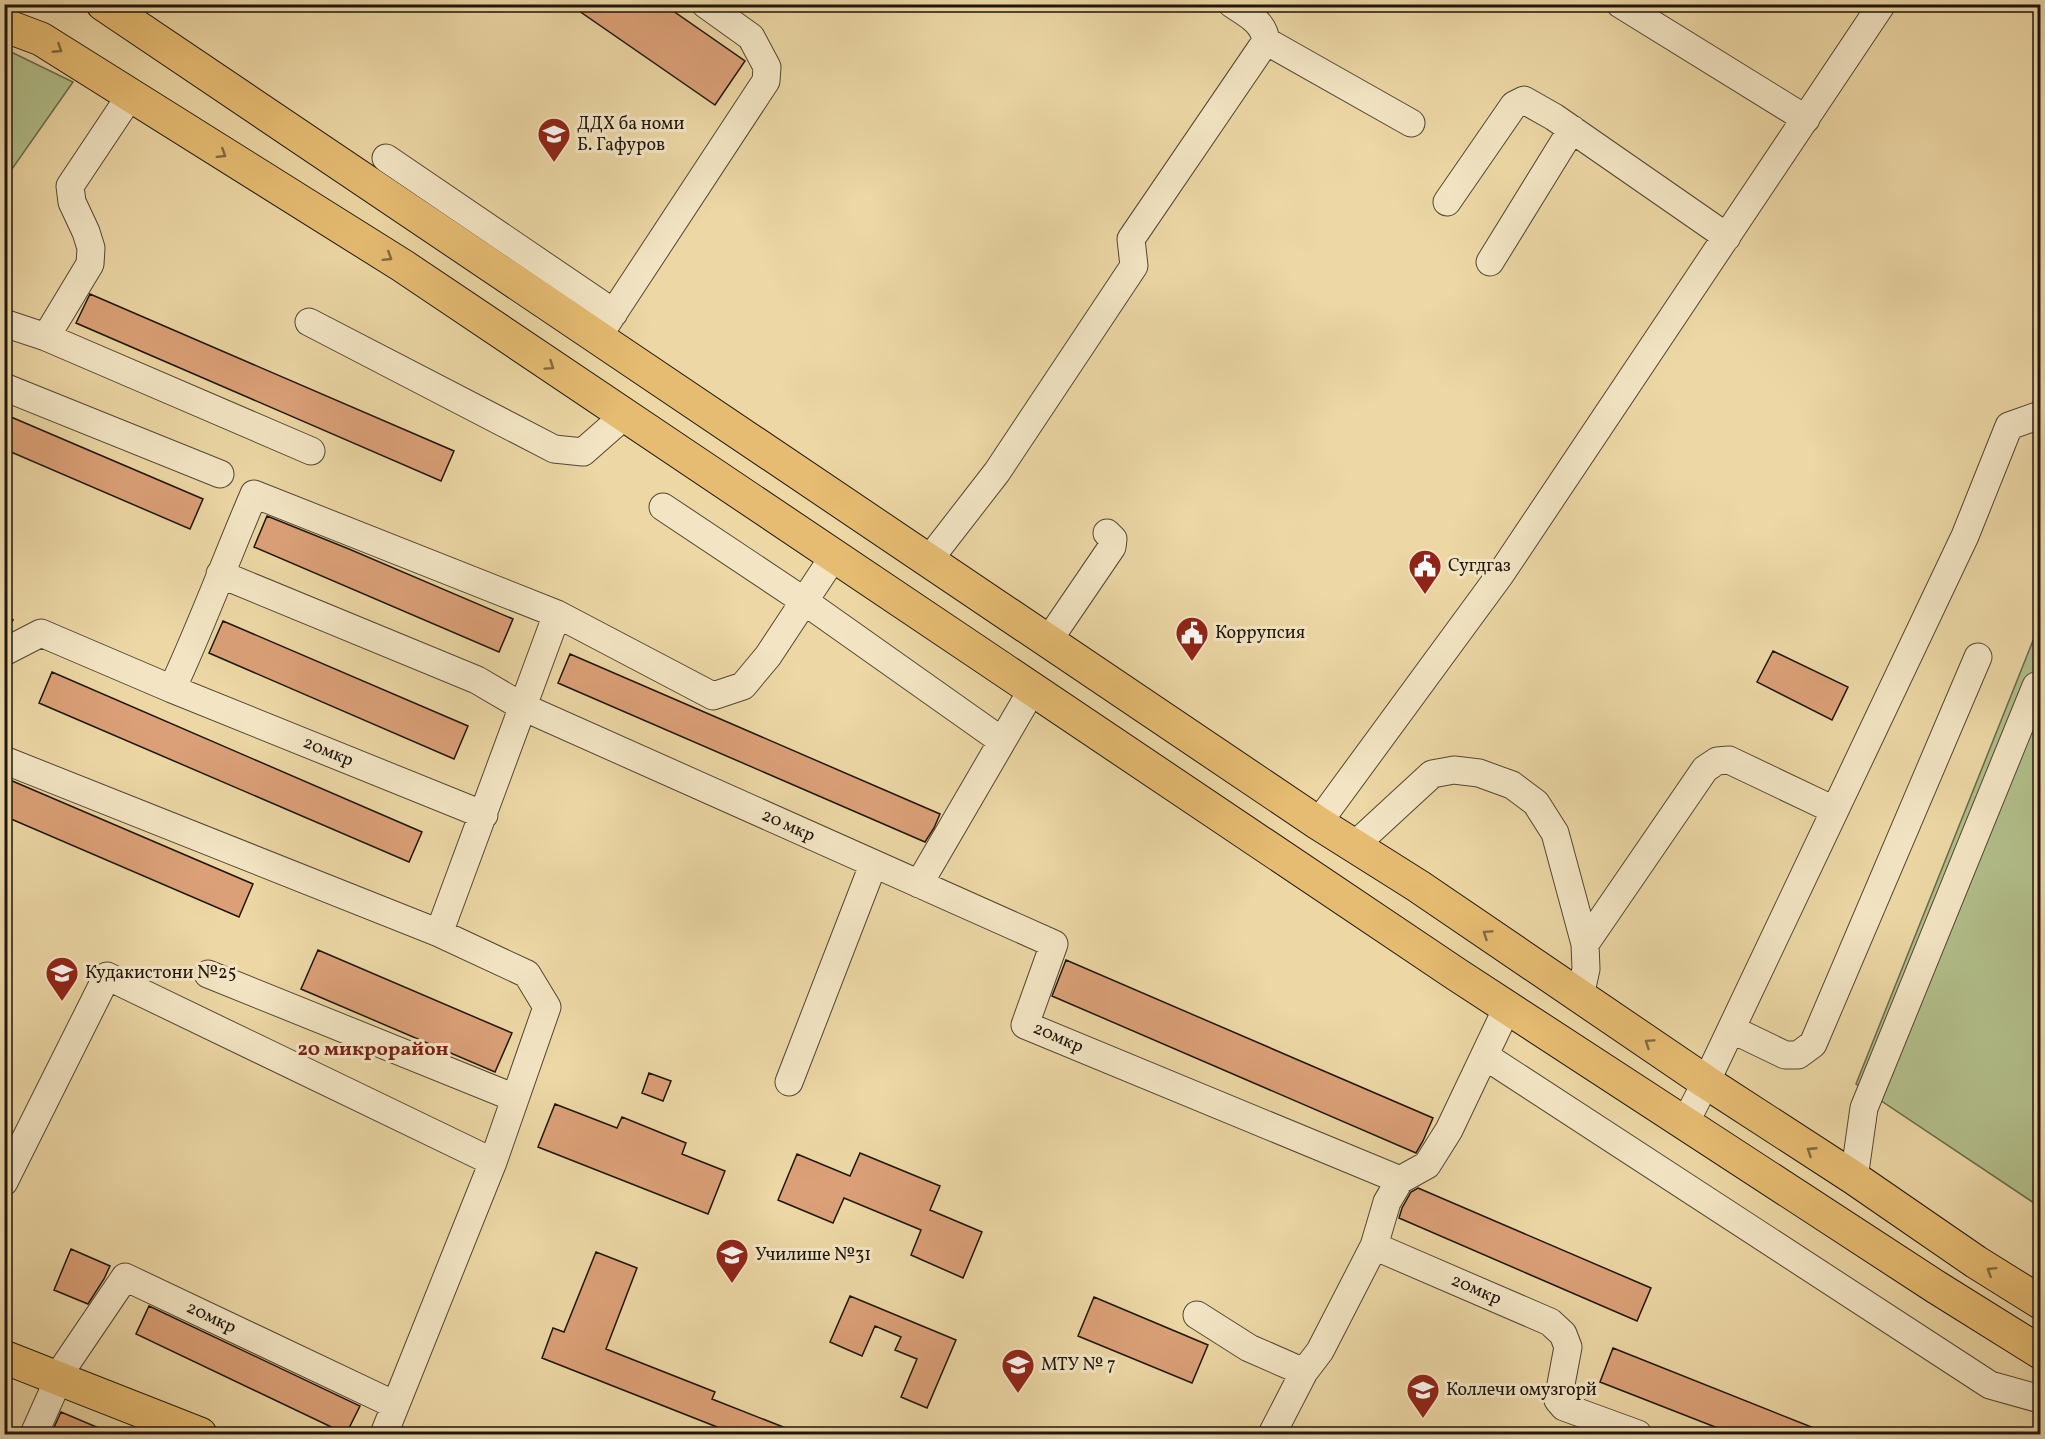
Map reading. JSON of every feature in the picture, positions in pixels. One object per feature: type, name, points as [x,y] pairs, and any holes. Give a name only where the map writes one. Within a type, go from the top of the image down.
[{"type":"main road","points":[[103,4],[504,257],[606,326],[792,469],[1706,1082],[1854,1178],[1976,1262],[2040,1302]]},
{"type":"main road","points":[[4,25],[41,39],[403,266],[1329,890],[1936,1287],[2040,1352]]},
{"type":"main road","points":[[766,512],[792,469]]},
{"type":"main road","points":[[1289,862],[1304,862],[1320,847],[1322,838],[1318,823]]},
{"type":"main road","points":[[1329,890],[1321,867],[1326,856],[1335,847],[1355,845]]},
{"type":"main road","points":[[4,1357],[62,1373],[200,1434]]},
{"type":"street","points":[[606,326],[766,81],[767,68],[751,37],[705,4]]},
{"type":"street","points":[[928,561],[997,472],[1134,266],[1131,239],[1266,41],[1265,32],[1257,20],[1232,4]]},
{"type":"street","points":[[1620,4],[1806,119]]},
{"type":"street","points":[[1318,823],[1500,576],[1882,4]]},
{"type":"street","points":[[1266,41],[1411,123]]},
{"type":"street","points":[[46,337],[90,264],[89,240],[72,202],[70,186],[130,96]]},
{"type":"street","points":[[1447,202],[1514,105],[1524,100],[1572,129],[1727,237]]},
{"type":"street","points":[[1490,262],[1572,129]]},
{"type":"street","points":[[386,158],[504,257]]},
{"type":"street","points":[[309,322],[554,449],[583,452],[624,416]]},
{"type":"street","points":[[4,323],[46,337],[311,451]]},
{"type":"street","points":[[4,387],[220,474]]},
{"type":"street","points":[[1684,1123],[1706,1082],[1965,536],[2009,426],[2040,415]]},
{"type":"street","points":[[172,689],[193,645],[254,494],[557,614],[713,696],[743,686],[768,656],[834,556]]},
{"type":"street","points":[[663,507],[804,602],[1002,741]]},
{"type":"street","points":[[1048,641],[1112,547],[1113,539],[1107,533]]},
{"type":"street","points":[[220,574],[477,680],[523,707]]},
{"type":"street","points":[[439,933],[557,614]]},
{"type":"street","name":"20мкр","points":[[4,652],[41,633],[172,689],[484,815]]},
{"type":"street","points":[[1731,1029],[1785,1055],[1798,1055],[1814,1044],[1978,657]]},
{"type":"street","points":[[1854,1178],[1864,1108],[2036,686]]},
{"type":"street","points":[[919,884],[1032,690]]},
{"type":"street","name":"20 мкр","points":[[523,707],[1054,944]]},
{"type":"street","points":[[4,760],[439,933],[527,974],[547,1007],[493,1162],[384,1434]]},
{"type":"street","points":[[1586,944],[1705,769],[1717,760],[1729,760],[1834,810]]},
{"type":"street","points":[[1355,845],[1432,774],[1454,770],[1479,773],[1512,785],[1536,803],[1555,833],[1586,944],[1586,969],[1580,996]]},
{"type":"street","points":[[789,1082],[873,865]]},
{"type":"street","name":"20мкр","points":[[1054,944],[1025,1025],[1400,1180]]},
{"type":"street","points":[[208,974],[515,1098]]},
{"type":"street","points":[[4,1182],[107,976],[493,1162]]},
{"type":"street","points":[[1272,1434],[1304,1372],[1320,1351],[1374,1246],[1387,1202],[1400,1180],[1427,1165],[1449,1130],[1507,1008]]},
{"type":"street","points":[[1485,1056],[1990,1385],[2038,1394]]},
{"type":"street","name":"20мкр","points":[[1374,1246],[1550,1322],[1563,1334],[1568,1347],[1558,1400],[1564,1407],[1638,1434]]},
{"type":"street","name":"20мкр","points":[[62,1373],[125,1277],[395,1405]]},
{"type":"street","points":[[1197,1315],[1249,1348],[1304,1372]]},
{"type":"street","points":[[34,1434],[62,1373]]},
{"type":"green space","points":[[4,49],[73,82],[5,179]]},
{"type":"green space","points":[[2040,623],[2040,1207],[1856,1084]]},
{"type":"building","points":[[569,4],[663,4],[745,61],[715,105]]},
{"type":"building","points":[[90,294],[454,451],[441,481],[76,323]]},
{"type":"building","points":[[4,414],[203,499],[190,529],[4,449]]},
{"type":"building","points":[[267,516],[513,619],[499,652],[254,547]]},
{"type":"building","points":[[223,621],[468,726],[454,759],[209,653]]},
{"type":"building","points":[[1773,651],[1848,687],[1832,720],[1757,682]]},
{"type":"building","points":[[570,654],[940,814],[934,828],[925,842],[558,683]]},
{"type":"building","points":[[52,672],[422,832],[409,862],[39,703]]},
{"type":"building","points":[[10,780],[253,884],[239,917],[4,816],[4,793]]},
{"type":"building","points":[[318,950],[512,1033],[495,1072],[301,989]]},
{"type":"building","points":[[1066,960],[1433,1118],[1423,1141],[1416,1153],[1052,996]]},
{"type":"building","points":[[649,1073],[671,1081],[663,1101],[642,1093]]},
{"type":"building","points":[[555,1104],[617,1128],[622,1117],[686,1143],[682,1154],[725,1171],[708,1214],[538,1147]]},
{"type":"building","points":[[860,1153],[940,1186],[930,1210],[982,1232],[963,1278],[911,1255],[921,1230],[844,1198],[833,1223],[778,1200],[797,1154],[850,1176]]},
{"type":"building","points":[[1418,1188],[1651,1288],[1637,1321],[1399,1218],[1411,1192]]},
{"type":"building","points":[[71,1249],[110,1266],[88,1304],[54,1290]]},
{"type":"building","points":[[596,1252],[637,1268],[606,1349],[715,1392],[712,1399],[801,1434],[723,1434],[715,1431],[717,1427],[542,1358],[553,1328],[564,1332]]},
{"type":"building","points":[[850,1296],[956,1340],[927,1408],[901,1397],[917,1359],[895,1350],[901,1337],[875,1326],[862,1356],[830,1342]]},
{"type":"building","points":[[1094,1297],[1208,1345],[1192,1383],[1078,1336]]},
{"type":"building","points":[[149,1306],[360,1406],[346,1434],[136,1334]]},
{"type":"building","points":[[1613,1348],[1829,1434],[1733,1434],[1600,1382]]},
{"type":"building","points":[[61,1412],[113,1434],[51,1434]]},
{"type":"place","name":"ДДХ ба номи Б. Гафуров","points":[[554,163]]},
{"type":"place","name":"Сугдгаз","points":[[1425,595]]},
{"type":"place","name":"Коррупсия","points":[[1192,662]]},
{"type":"place","name":"Кудакистони №25","points":[[62,1002]]},
{"type":"place","name":"Училише №31","points":[[732,1284]]},
{"type":"place","name":"МТУ № 7","points":[[1018,1394]]},
{"type":"place","name":"Коллечи омузгорй","points":[[1423,1419]]},
{"type":"district","name":"20 микрорайон","points":[[373,1050]]}]
